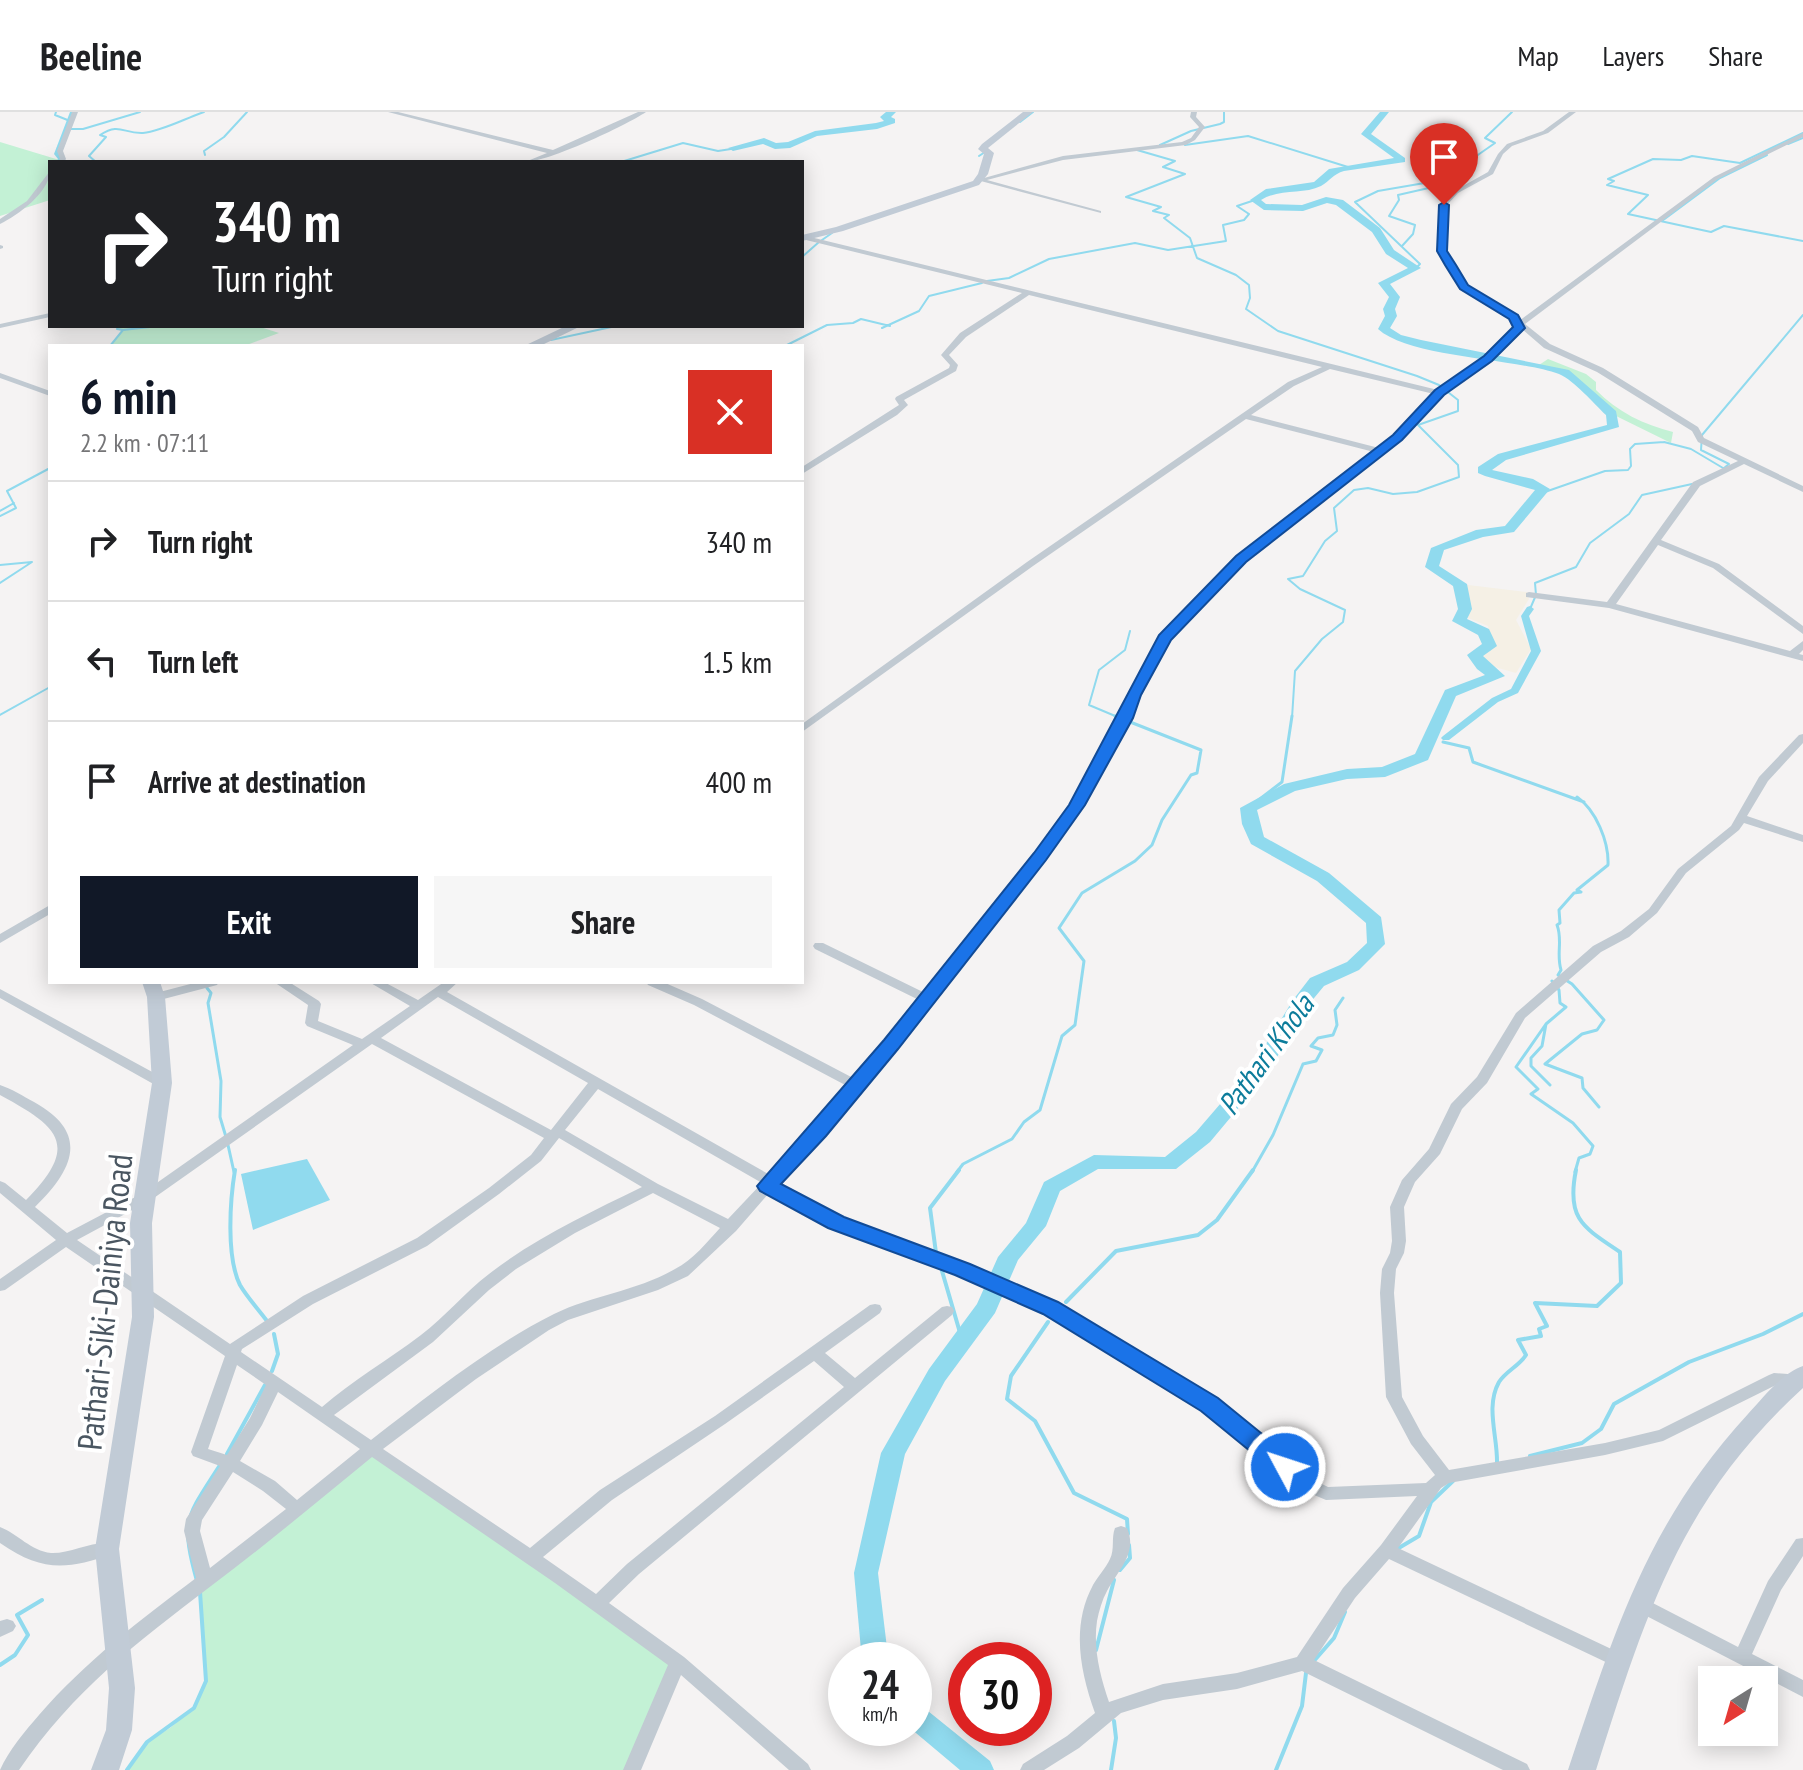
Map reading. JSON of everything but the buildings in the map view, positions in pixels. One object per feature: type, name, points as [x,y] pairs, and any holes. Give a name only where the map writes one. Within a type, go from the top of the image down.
[{"type":"main road","points":[[804,238],[839,229],[980,180],[989,153],[983,149],[985,146],[1029,112]]},
{"type":"main road","points":[[534,344],[570,328]]},
{"type":"main road","name":"Pathari-Siki-Dainiya Road","points":[[105,1770],[119,1730],[122,1688],[107,1549],[141,1332],[141,1223],[162,1083],[154,989]]},
{"type":"main road","points":[[1582,1770],[1618,1660],[1658,1560],[1716,1467],[1773,1401],[1801,1377]]},
{"type":"street","points":[[62,160],[60,151],[75,112]]},
{"type":"street","points":[[391,112],[552,152]]},
{"type":"street","points":[[533,160],[643,112]]},
{"type":"street","points":[[980,180],[1063,158],[1184,144],[1193,139],[1202,127],[1193,117],[1194,112]]},
{"type":"street","points":[[1573,112],[1544,133],[1506,145],[1495,160],[1491,173],[1456,192],[1444,205],[1442,251],[1464,287],[1547,346],[1600,370],[1695,429],[1701,440],[1803,489]]},
{"type":"street","points":[[9,1770],[49,1714],[78,1681],[119,1645],[187,1597],[371,1448],[544,1326],[683,1272],[731,1227],[819,1132],[1021,882],[1077,805],[1164,638],[1241,559],[1397,438],[1439,393],[1491,355],[1520,324],[1716,178],[1803,135]]},
{"type":"street","points":[[0,222],[29,202],[48,176]]},
{"type":"street","points":[[980,180],[1099,212]]},
{"type":"street","points":[[804,238],[1439,393]]},
{"type":"street","points":[[804,470],[894,413],[904,405],[899,399],[953,369],[954,365],[945,355],[963,335],[1028,292]]},
{"type":"street","points":[[0,326],[48,315]]},
{"type":"street","points":[[804,728],[1030,564],[1291,384],[1329,365]]},
{"type":"street","points":[[0,375],[48,393]]},
{"type":"street","points":[[1245,416],[1380,451]]},
{"type":"street","points":[[1610,605],[1647,550],[1665,533],[1676,510],[1690,497],[1696,484],[1744,461]]},
{"type":"street","points":[[1656,541],[1716,566],[1803,631]]},
{"type":"street","points":[[1529,595],[1610,605],[1798,657],[1803,644]]},
{"type":"street","points":[[1445,1477],[1417,1440],[1394,1397],[1387,1293],[1389,1269],[1399,1241],[1397,1207],[1409,1180],[1435,1151],[1456,1107],[1482,1080],[1520,1016],[1597,949],[1625,934],[1653,911],[1682,871],[1729,834],[1763,779],[1803,737]]},
{"type":"street","points":[[1741,818],[1803,839]]},
{"type":"street","points":[[0,939],[48,910]]},
{"type":"street","points":[[819,946],[928,999]]},
{"type":"street","points":[[154,989],[196,984]]},
{"type":"street","points":[[283,984],[315,1004],[311,1023],[368,1042],[555,1134],[731,1227]]},
{"type":"street","points":[[379,984],[419,1006]]},
{"type":"street","points":[[0,1286],[66,1240],[146,1197],[449,984]]},
{"type":"street","points":[[656,984],[856,1085]]},
{"type":"street","points":[[438,992],[836,1222],[1031,1297],[1210,1405],[1306,1484],[1326,1494],[1431,1489]]},
{"type":"street","points":[[0,993],[162,1083]]},
{"type":"street","points":[[297,1509],[269,1486],[231,1463],[199,1452],[232,1354],[242,1341],[308,1300],[438,1231],[515,1176],[555,1134],[595,1083]]},
{"type":"street","points":[[0,1089],[58,1127],[63,1142],[63,1152],[55,1174],[27,1207]]},
{"type":"street","points":[[0,1186],[66,1240],[324,1414],[678,1662],[802,1770]]},
{"type":"street","points":[[324,1414],[366,1379],[428,1338],[490,1281],[522,1257],[653,1187]]},
{"type":"street","points":[[531,1557],[606,1495],[720,1420],[875,1309]]},
{"type":"street","points":[[596,1604],[633,1569],[947,1311]]},
{"type":"street","points":[[814,1352],[855,1387]]},
{"type":"street","points":[[1303,1663],[1349,1593],[1387,1550],[1431,1489],[1445,1477],[1491,1471],[1663,1435],[1774,1379],[1801,1377]]},
{"type":"street","points":[[205,1582],[192,1531],[194,1519],[257,1421],[275,1382]]},
{"type":"street","points":[[1105,1716],[1088,1664],[1090,1623],[1100,1588],[1122,1552],[1121,1533]]},
{"type":"street","points":[[0,1534],[42,1560],[54,1561],[107,1549]]},
{"type":"street","points":[[1743,1656],[1774,1586],[1803,1544]]},
{"type":"street","points":[[1387,1550],[1618,1660]]},
{"type":"street","points":[[1639,1604],[1803,1689]]},
{"type":"street","points":[[632,1770],[678,1662]]},
{"type":"street","points":[[1029,1770],[1073,1742],[1115,1707],[1163,1692],[1237,1681],[1303,1663],[1521,1770]]},
{"type":"green space","points":[[0,142],[59,160],[48,160],[48,201],[0,216]]},
{"type":"green space","points":[[263,328],[279,333],[249,344],[112,344],[122,331],[117,329]]},
{"type":"green space","points":[[1548,359],[1586,374],[1596,382],[1596,390],[1622,411],[1652,426],[1673,432],[1671,443],[1612,414],[1565,372],[1539,365]]},
{"type":"green space","points":[[371,1448],[678,1662],[632,1770],[127,1770],[147,1742],[194,1708],[206,1681],[200,1592]]},
{"type":"sand","points":[[1460,584],[1527,592],[1529,599],[1516,620],[1531,649],[1516,673],[1491,666],[1479,657],[1493,647],[1488,626],[1468,618]]},
{"type":"water","points":[[307,1159],[330,1200],[253,1230],[241,1174]]},
{"type":"waterway","points":[[56,112],[55,115],[70,121]]},
{"type":"waterway","points":[[60,160],[57,154],[73,112]]},
{"type":"waterway","points":[[71,129],[83,129],[140,112]]},
{"type":"waterway","points":[[94,160],[89,156],[106,137],[100,135],[107,131],[150,132],[204,112]]},
{"type":"waterway","points":[[205,155],[204,151],[224,137],[247,112]]},
{"type":"waterway","points":[[733,148],[764,141],[775,146],[790,145],[815,134],[877,126],[892,121],[884,117],[892,112]]},
{"type":"waterway","points":[[1020,122],[1033,112]]},
{"type":"waterway","points":[[1160,145],[1191,131],[1224,122],[1224,112]]},
{"type":"waterway","name":"Pathari Khola","points":[[873,1642],[866,1573],[893,1453],[937,1375],[987,1307],[1009,1257],[1035,1226],[1051,1187],[1094,1162],[1169,1164],[1203,1137],[1259,1071],[1302,1000],[1317,982],[1353,966],[1376,944],[1375,921],[1323,877],[1257,840],[1250,824],[1248,808],[1290,787],[1347,774],[1385,772],[1422,757],[1450,693],[1497,676],[1482,666],[1474,655],[1490,646],[1484,632],[1459,621],[1465,609],[1460,584],[1432,567],[1438,548],[1481,533],[1509,529],[1543,489],[1529,482],[1483,470],[1502,457],[1613,427],[1612,414],[1565,372],[1421,343],[1397,337],[1384,329],[1395,297],[1383,283],[1416,268],[1390,252],[1376,230],[1339,202],[1326,200],[1303,208],[1264,207],[1255,200],[1269,191],[1317,184],[1332,171],[1343,168],[1402,160],[1366,134],[1385,112]]},
{"type":"waterway","points":[[1417,267],[1420,264],[1355,202],[1378,191],[1442,180],[1495,143],[1485,138],[1512,112]]},
{"type":"waterway","points":[[1803,133],[1740,163],[1692,156],[1681,160],[1653,159],[1608,179],[1614,181],[1607,185],[1648,195],[1628,214],[1711,232],[1724,226],[1803,241]]},
{"type":"waterway","points":[[1185,145],[1248,136],[1348,167]]},
{"type":"waterway","points":[[1788,144],[1803,138]]},
{"type":"waterway","points":[[628,160],[683,143],[718,151],[731,149]]},
{"type":"waterway","points":[[1137,150],[1175,161],[1163,167],[1185,174],[1126,197],[1161,207],[1153,211],[1169,215],[1164,218],[1190,238],[1193,246]]},
{"type":"waterway","points":[[979,156],[985,152]]},
{"type":"waterway","points":[[1662,221],[1720,178],[1767,155]]},
{"type":"waterway","points":[[1402,246],[1413,234],[1415,225],[1389,216],[1399,200],[1398,195],[1455,182],[1460,178],[1454,172]]},
{"type":"waterway","points":[[1193,246],[1226,241],[1223,225],[1244,220],[1249,214],[1237,206],[1255,200]]},
{"type":"waterway","points":[[822,240],[832,233]]},
{"type":"waterway","points":[[804,255],[819,242]]},
{"type":"waterway","points":[[987,281],[1009,278],[1049,259],[1135,243],[1168,250],[1193,246]]},
{"type":"waterway","points":[[1193,246],[1197,258],[1236,275],[1249,285],[1250,298],[1246,309],[1278,331],[1417,376],[1439,385],[1458,400],[1458,411],[1418,425],[1458,465],[1459,477],[1417,492],[1393,494],[1368,488],[1354,490],[1334,508],[1337,531],[1325,541],[1303,576],[1288,579],[1300,589],[1345,610],[1343,622],[1322,639],[1295,671],[1292,718]]},
{"type":"waterway","points":[[888,325],[919,311],[929,296],[982,283]]},
{"type":"waterway","points":[[1724,468],[1729,464],[1701,450],[1702,435],[1803,315]]},
{"type":"waterway","points":[[789,344],[827,325],[853,323],[861,319],[888,325]]},
{"type":"waterway","points":[[882,328],[888,325]]},
{"type":"waterway","points":[[117,328],[123,330]]},
{"type":"waterway","points":[[123,330],[141,328]]},
{"type":"waterway","points":[[551,340],[607,328]]},
{"type":"waterway","points":[[112,344],[123,330]]},
{"type":"waterway","points":[[1542,493],[1605,471],[1628,470],[1631,466],[1630,449],[1635,444],[1664,442],[1691,449],[1723,468]]},
{"type":"waterway","points":[[14,503],[7,491],[48,469]]},
{"type":"waterway","points":[[1530,609],[1536,595],[1535,583],[1576,567],[1590,543],[1629,514],[1642,495],[1692,484]]},
{"type":"waterway","points":[[0,511],[14,503]]},
{"type":"waterway","points":[[0,516],[16,508],[14,503]]},
{"type":"waterway","points":[[0,565],[32,562],[0,583]]},
{"type":"waterway","points":[[1446,738],[1495,700],[1515,691],[1536,651],[1525,616],[1530,609]]},
{"type":"waterway","points":[[1119,718],[1089,705],[1099,670],[1125,650],[1130,631]]},
{"type":"waterway","points":[[0,715],[48,688]]},
{"type":"waterway","points":[[1115,716],[1119,718]]},
{"type":"waterway","points":[[1248,808],[1282,782],[1292,716]]},
{"type":"waterway","points":[[957,1172],[963,1164],[1012,1139],[1024,1122],[1040,1110],[1062,1036],[1075,1025],[1084,961],[1059,928],[1082,893],[1135,861],[1152,845],[1162,820],[1191,775],[1197,773],[1201,750],[1119,718]]},
{"type":"waterway","points":[[1443,742],[1469,748],[1473,762],[1582,801]]},
{"type":"waterway","points":[[1577,797],[1582,801]]},
{"type":"waterway","points":[[1582,801],[1600,827],[1608,865],[1577,890],[1581,892],[1574,893],[1559,910],[1560,923],[1557,925],[1561,970],[1558,975],[1572,984],[1604,1020],[1597,1030],[1582,1034],[1545,1064],[1582,1078],[1583,1088],[1599,1107]]},
{"type":"waterway","points":[[1546,1024],[1566,1007],[1560,1003],[1559,990],[1552,981]]},
{"type":"waterway","points":[[207,988],[211,993],[208,1003],[221,1081],[220,1117],[226,1137]]},
{"type":"waterway","points":[[1252,1172],[1273,1135],[1303,1064],[1316,1061],[1322,1050],[1311,1046],[1318,1038],[1333,1035],[1337,1025],[1335,1010],[1343,998]]},
{"type":"waterway","points":[[1546,1024],[1542,1046],[1531,1058],[1531,1066],[1550,1085]]},
{"type":"waterway","points":[[1546,1024],[1516,1067],[1538,1089],[1531,1094],[1573,1123],[1593,1146],[1590,1154],[1579,1158],[1575,1172]]},
{"type":"waterway","points":[[228,1145],[234,1172]]},
{"type":"waterway","points":[[235,1170],[231,1212],[233,1259],[240,1285],[267,1321]]},
{"type":"waterway","points":[[936,1253],[930,1208],[959,1170]]},
{"type":"waterway","points":[[1066,1302],[1116,1251],[1198,1235],[1217,1220],[1253,1170]]},
{"type":"waterway","points":[[1497,1464],[1492,1412],[1495,1392],[1502,1378],[1526,1355],[1518,1340],[1541,1336],[1539,1329],[1547,1326],[1535,1303],[1597,1306],[1621,1283],[1620,1252],[1587,1228],[1576,1211],[1573,1200],[1576,1170]]},
{"type":"waterway","points":[[942,1271],[963,1343]]},
{"type":"waterway","points":[[1530,1456],[1582,1443],[1601,1429],[1614,1404],[1689,1362],[1763,1334],[1803,1314]]},
{"type":"waterway","points":[[1048,1322],[1011,1376],[1007,1399],[1035,1421],[1074,1493],[1127,1519],[1128,1534]]},
{"type":"waterway","points":[[272,1371],[278,1354],[274,1334]]},
{"type":"waterway","points":[[227,1454],[265,1385]]},
{"type":"waterway","points":[[197,1581],[189,1544],[190,1519],[200,1496],[220,1465]]},
{"type":"waterway","points":[[1397,1549],[1419,1536],[1431,1502],[1453,1481]]},
{"type":"waterway","points":[[1120,1570],[1130,1558],[1129,1545]]},
{"type":"waterway","points":[[1096,1650],[1114,1580]]},
{"type":"waterway","points":[[127,1770],[147,1742],[194,1708],[206,1681],[200,1592]]},
{"type":"waterway","points":[[0,1665],[15,1655],[28,1635],[17,1615],[42,1600]]},
{"type":"waterway","points":[[1313,1662],[1334,1638],[1345,1612]]},
{"type":"waterway","points":[[1276,1770],[1302,1706],[1306,1673]]},
{"type":"waterway","points":[[1111,1770],[1116,1738],[1114,1721]]},
{"type":"waterway","name":"Pathari Khola","points":[[932,1730],[980,1770]]},
{"type":"route","points":[[1285,1467],[1210,1405],[1031,1297],[836,1222],[767,1186],[819,1132],[1040,857],[1077,805],[1164,638],[1241,559],[1397,438],[1439,393],[1488,358],[1519,328],[1520,324],[1514,317],[1464,287],[1450,265],[1442,251],[1444,205]]}]
